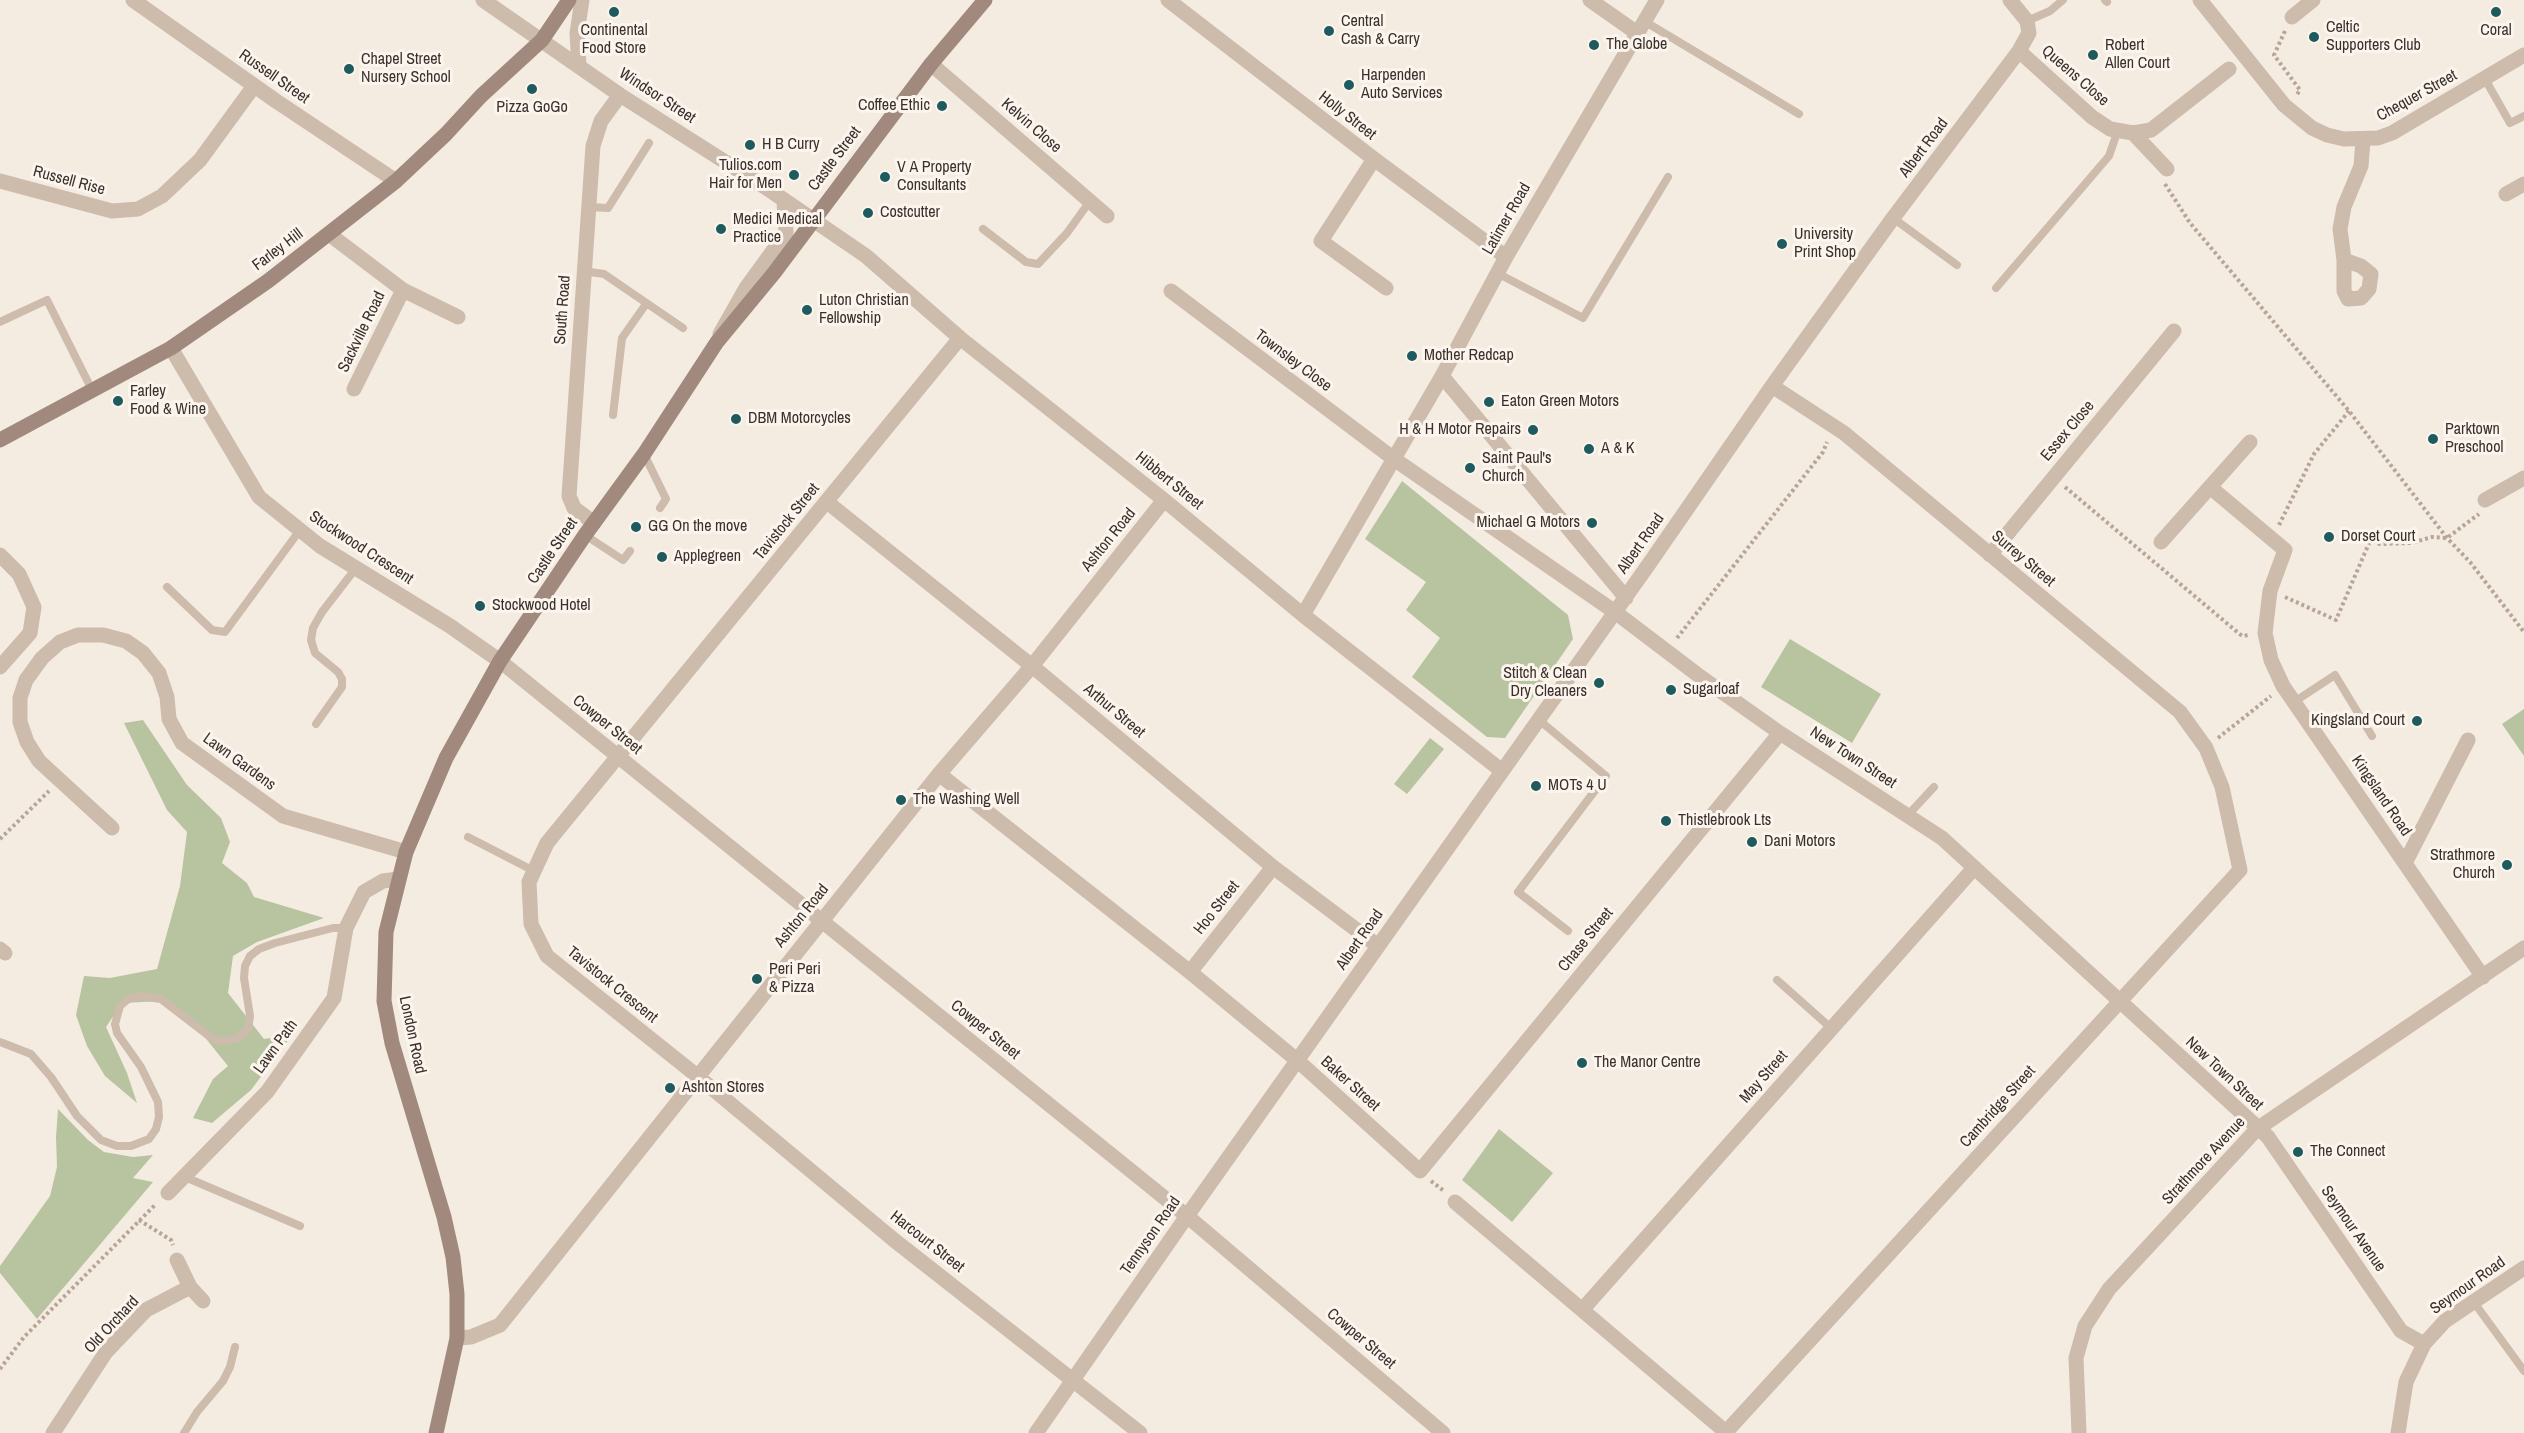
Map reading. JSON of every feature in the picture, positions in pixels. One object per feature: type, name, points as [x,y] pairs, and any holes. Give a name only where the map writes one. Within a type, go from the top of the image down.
[{"type":"street","name":"Russell Street","points":[[133,0],[254,86],[396,181]]},
{"type":"street","name":"Windsor Street","points":[[483,0],[620,95],[812,220]]},
{"type":"street","name":"Farley Hill","points":[[0,440],[171,348],[268,281],[396,181],[446,134],[481,96],[542,40],[569,0]]},
{"type":"street","points":[[579,66],[576,33],[582,0]]},
{"type":"street","name":"Castle Street","points":[[500,661],[644,454],[717,342],[774,273],[931,64],[984,0]]},
{"type":"street","name":"Holly Street","points":[[1168,0],[1374,159],[1506,257]]},
{"type":"street","points":[[1590,0],[1640,27]]},
{"type":"street","name":"Latimer Road","points":[[1303,615],[1443,376],[1506,257],[1657,0]]},
{"type":"street","points":[[2010,0],[2027,21]]},
{"type":"street","name":"Chequer Street","points":[[2200,0],[2266,85],[2290,111],[2312,128],[2327,135],[2363,140],[2392,133],[2524,55]]},
{"type":"street","points":[[2292,17],[2313,0]]},
{"type":"street","name":"Albert Road","points":[[1298,1061],[1626,598],[1772,386],[1893,218],[2019,51],[2029,33],[2027,21]]},
{"type":"street","name":"Queens Close","points":[[2019,51],[2092,117],[2110,129],[2126,131],[2167,169]]},
{"type":"street","name":"Kelvin Close","points":[[931,64],[1107,216]]},
{"type":"street","points":[[2126,131],[2151,130],[2229,69]]},
{"type":"street","name":"Russell Rise","points":[[0,181],[112,211],[138,209],[162,196],[200,160],[254,86]]},
{"type":"street","name":"South Road","points":[[590,529],[574,508],[569,496],[583,271],[593,146],[601,121],[620,95]]},
{"type":"street","points":[[2344,260],[2340,229],[2344,207],[2361,166],[2363,140]]},
{"type":"street","points":[[1374,159],[1321,241],[1386,288]]},
{"type":"street","points":[[2506,194],[2524,184]]},
{"type":"street","name":"Castle Street","points":[[717,342],[725,322],[746,288],[786,233],[784,201]]},
{"type":"street","name":"Hibbert Street","points":[[812,220],[866,256],[960,338],[1164,500],[1303,615],[1502,771]]},
{"type":"street","name":"Sackville Road","points":[[328,234],[403,290],[458,317]]},
{"type":"street","name":"Sackville Road","points":[[354,389],[403,290]]},
{"type":"street","name":"Townsley Close","points":[[1171,291],[1394,459]]},
{"type":"street","name":"Essex Close","points":[[1990,555],[2174,331]]},
{"type":"street","name":"Tavistock Street","points":[[618,757],[960,338]]},
{"type":"street","name":"Stockwood Crescent","points":[[171,348],[259,497],[320,546],[450,626],[500,661]]},
{"type":"street","points":[[1443,376],[1626,598]]},
{"type":"street","name":"Surrey Street","points":[[1772,386],[1833,428],[1844,433],[2180,712],[2206,748],[2222,787]]},
{"type":"street","points":[[2161,542],[2250,442]]},
{"type":"street","name":"New Town Street","points":[[1394,459],[1615,612],[1780,733],[1942,838],[2257,1129]]},
{"type":"street","points":[[2485,500],[2524,478]]},
{"type":"street","name":"Kingsland Road","points":[[2210,487],[2285,550],[2270,591],[2265,633],[2271,660],[2283,686],[2483,977]]},
{"type":"street","name":"Ashton Road","points":[[458,1338],[471,1337],[500,1325],[696,1076],[939,774],[1032,666],[1164,500]]},
{"type":"street","name":"Arthur Street","points":[[827,502],[1032,666],[1273,867],[1378,946]]},
{"type":"street","points":[[0,555],[19,574],[34,607],[30,633],[0,666]]},
{"type":"street","name":"Lawn Gardens","points":[[112,828],[39,761],[27,742],[20,722],[20,698],[26,680],[42,658],[60,642],[78,635],[103,635],[126,641],[143,653],[159,673],[167,697],[169,719],[182,743],[283,816],[406,852]]},
{"type":"street","name":"Cowper Street","points":[[500,661],[1187,1216],[1443,1433]]},
{"type":"street","name":"London Road","points":[[436,1433],[458,1338],[457,1294],[453,1257],[444,1217],[392,1042],[384,1001],[386,932],[406,852],[446,758],[500,661]]},
{"type":"street","name":"Chase Street","points":[[1420,1171],[1780,733]]},
{"type":"street","points":[[2405,863],[2468,740]]},
{"type":"street","name":"Tavistock Crescent","points":[[618,757],[547,843],[529,882],[531,924],[547,956],[696,1076]]},
{"type":"street","name":"Baker Street","points":[[939,774],[1190,972],[1298,1061],[1420,1171]]},
{"type":"street","name":"Cambridge Street","points":[[1727,1432],[2240,870],[2222,787]]},
{"type":"street","name":"Hoo Street","points":[[1190,972],[1273,867]]},
{"type":"street","name":"May Street","points":[[1582,1310],[1974,868]]},
{"type":"street","name":"Lawn Path","points":[[168,1193],[267,1092],[334,998],[346,928],[364,892],[383,880],[398,879]]},
{"type":"street","name":"Strathmore Avenue","points":[[2079,1433],[2076,1358],[2085,1326],[2109,1289],[2257,1129],[2524,948]]},
{"type":"street","name":"Tennyson Road","points":[[1036,1433],[1298,1061]]},
{"type":"street","name":"Harcourt Street","points":[[696,1076],[894,1240],[1140,1433]]},
{"type":"street","name":"Seymour Avenue","points":[[2257,1129],[2268,1137],[2401,1331],[2424,1344]]},
{"type":"street","points":[[1455,1202],[1727,1432]]},
{"type":"street","points":[[177,1260],[190,1287],[203,1301]]},
{"type":"street","name":"Seymour Road","points":[[2398,1433],[2406,1382],[2424,1344],[2445,1321],[2524,1268]]},
{"type":"street","name":"Old Orchard","points":[[53,1433],[106,1352],[146,1310],[190,1287]]},
{"type":"lane","points":[[2027,21],[2050,11],[2063,0]]},
{"type":"lane","points":[[1640,27],[1799,114]]},
{"type":"lane","points":[[2485,79],[2510,123],[2524,116]]},
{"type":"lane","points":[[1996,288],[2109,156],[2126,131]]},
{"type":"lane","points":[[589,207],[608,208],[649,143]]},
{"type":"lane","points":[[1497,273],[1583,318],[1668,177]]},
{"type":"lane","points":[[983,229],[1026,262],[1038,264],[1067,233],[1090,201]]},
{"type":"lane","points":[[1893,218],[1957,266]]},
{"type":"lane","points":[[583,271],[604,274],[683,328]]},
{"type":"lane","points":[[0,322],[47,300],[92,390]]},
{"type":"lane","points":[[613,415],[622,338],[646,304]]},
{"type":"lane","points":[[644,454],[666,499],[660,508]]},
{"type":"lane","points":[[590,529],[623,560],[630,551]]},
{"type":"lane","points":[[167,587],[212,630],[225,632],[300,530]]},
{"type":"lane","points":[[316,724],[342,687],[342,679],[338,672],[315,653],[311,640],[313,628],[322,612],[356,568]]},
{"type":"lane","points":[[2294,702],[2335,675],[2372,736]]},
{"type":"lane","points":[[1539,720],[1606,776],[1518,892],[1568,931]]},
{"type":"lane","points":[[1908,814],[1934,787]]},
{"type":"lane","points":[[468,837],[534,871]]},
{"type":"lane","points":[[0,1042],[31,1054],[51,1077],[77,1116],[101,1140],[117,1146],[131,1146],[149,1140],[156,1129],[159,1117],[158,1102],[141,1067],[117,1033],[115,1024],[120,1006],[128,999],[140,996],[161,999],[213,1039],[221,1041],[236,1039],[248,1030],[250,1016],[244,978],[245,966],[250,956],[259,949],[275,943],[333,928],[346,928]]},
{"type":"lane","points":[[1777,980],[1830,1028]]},
{"type":"lane","points":[[185,1177],[300,1226]]},
{"type":"lane","points":[[2473,1301],[2524,1371]]},
{"type":"lane","points":[[184,1433],[196,1412],[223,1381],[230,1367],[235,1347]]},
{"type":"path","points":[[2290,111],[2300,90],[2274,55],[2292,17]]},
{"type":"path","points":[[2167,169],[2165,186],[2190,223],[2349,411],[2447,538],[2470,562],[2524,632]]},
{"type":"path","points":[[2272,539],[2314,454],[2349,411]]},
{"type":"path","points":[[1667,651],[1823,452],[1833,428]]},
{"type":"path","points":[[2053,477],[2242,636],[2265,633]]},
{"type":"path","points":[[2270,591],[2336,620],[2370,541],[2380,544],[2411,543],[2432,537],[2447,538],[2478,516],[2485,500]]},
{"type":"path","points":[[2206,748],[2283,686]]},
{"type":"path","points":[[0,839],[60,780]]},
{"type":"path","points":[[1420,1171],[1455,1202]]},
{"type":"path","points":[[0,1369],[24,1337],[138,1220],[168,1193]]},
{"type":"path","points":[[138,1220],[171,1240],[177,1260]]},
{"type":"green space","points":[[1402,481],[1568,615],[1573,639],[1505,738],[1487,737],[1412,677],[1440,638],[1406,610],[1426,582],[1365,539]]},
{"type":"green space","points":[[1790,639],[1881,694],[1852,743],[1761,687]]},
{"type":"green space","points":[[2524,709],[2524,756],[2502,724]]},
{"type":"green space","points":[[143,720],[187,785],[221,818],[230,842],[222,863],[247,883],[254,897],[324,918],[257,942],[233,956],[228,993],[264,1039],[292,1035],[251,1090],[212,1123],[193,1118],[213,1079],[228,1066],[203,1035],[162,1001],[122,1003],[106,1027],[127,1073],[137,1103],[105,1076],[87,1046],[76,1015],[84,976],[110,978],[157,969],[180,886],[187,832],[167,810],[124,723]]},
{"type":"green space","points":[[1430,738],[1444,749],[1407,794],[1394,784]]},
{"type":"green space","points":[[58,1109],[88,1140],[104,1152],[133,1157],[153,1155],[133,1178],[153,1182],[37,1319],[0,1273],[0,1266],[50,1196],[57,1167]]},
{"type":"green space","points":[[1499,1129],[1553,1173],[1512,1222],[1462,1180]]},
{"type":"place","name":"Continental Food Store","points":[[614,12]]},
{"type":"place","name":"Coral","points":[[2496,12]]},
{"type":"place","name":"Central Cash & Carry","points":[[1329,31]]},
{"type":"place","name":"Celtic Supporters Club","points":[[2314,37]]},
{"type":"place","name":"The Globe","points":[[1594,45]]},
{"type":"place","name":"Robert Allen Court","points":[[2093,55]]},
{"type":"place","name":"Chapel Street Nursery School","points":[[349,69]]},
{"type":"place","name":"Harpenden Auto Services","points":[[1349,85]]},
{"type":"place","name":"Pizza GoGo","points":[[532,89]]},
{"type":"place","name":"Coffee Ethic","points":[[942,106]]},
{"type":"place","name":"H B Curry","points":[[750,145]]},
{"type":"place","name":"Tulios.com Hair for Men","points":[[794,175]]},
{"type":"place","name":"V A Property Consultants","points":[[885,177]]},
{"type":"place","name":"Costcutter","points":[[868,213]]},
{"type":"place","name":"Medici Medical Practice","points":[[721,229]]},
{"type":"place","name":"University Print Shop","points":[[1782,244]]},
{"type":"place","name":"Luton Christian Fellowship","points":[[807,310]]},
{"type":"place","name":"Mother Redcap","points":[[1412,356]]},
{"type":"place","name":"Farley Food & Wine","points":[[118,401]]},
{"type":"place","name":"Eaton Green Motors","points":[[1489,402]]},
{"type":"place","name":"DBM Motorcycles","points":[[736,419]]},
{"type":"place","name":"H & H Motor Repairs","points":[[1533,430]]},
{"type":"place","name":"Parktown Preschool","points":[[2433,439]]},
{"type":"place","name":"A & K","points":[[1589,449]]},
{"type":"place","name":"Saint Paul's Church","points":[[1470,468]]},
{"type":"place","name":"Michael G Motors","points":[[1592,523]]},
{"type":"place","name":"GG On the move","points":[[636,527]]},
{"type":"place","name":"Dorset Court","points":[[2329,537]]},
{"type":"place","name":"Applegreen","points":[[662,557]]},
{"type":"place","name":"Stockwood Hotel","points":[[480,606]]},
{"type":"place","name":"Stitch & Clean Dry Cleaners","points":[[1599,683]]},
{"type":"place","name":"Sugarloaf","points":[[1671,690]]},
{"type":"place","name":"Kingsland Court","points":[[2417,721]]},
{"type":"place","name":"MOTs 4 U","points":[[1536,786]]},
{"type":"place","name":"The Washing Well","points":[[901,800]]},
{"type":"place","name":"Thistlebrook Lts","points":[[1666,821]]},
{"type":"place","name":"Dani Motors","points":[[1752,842]]},
{"type":"place","name":"Strathmore Church","points":[[2507,865]]},
{"type":"place","name":"Peri Peri & Pizza","points":[[757,979]]},
{"type":"place","name":"The Manor Centre","points":[[1582,1063]]},
{"type":"place","name":"Ashton Stores","points":[[670,1088]]},
{"type":"place","name":"The Connect","points":[[2298,1152]]}]
